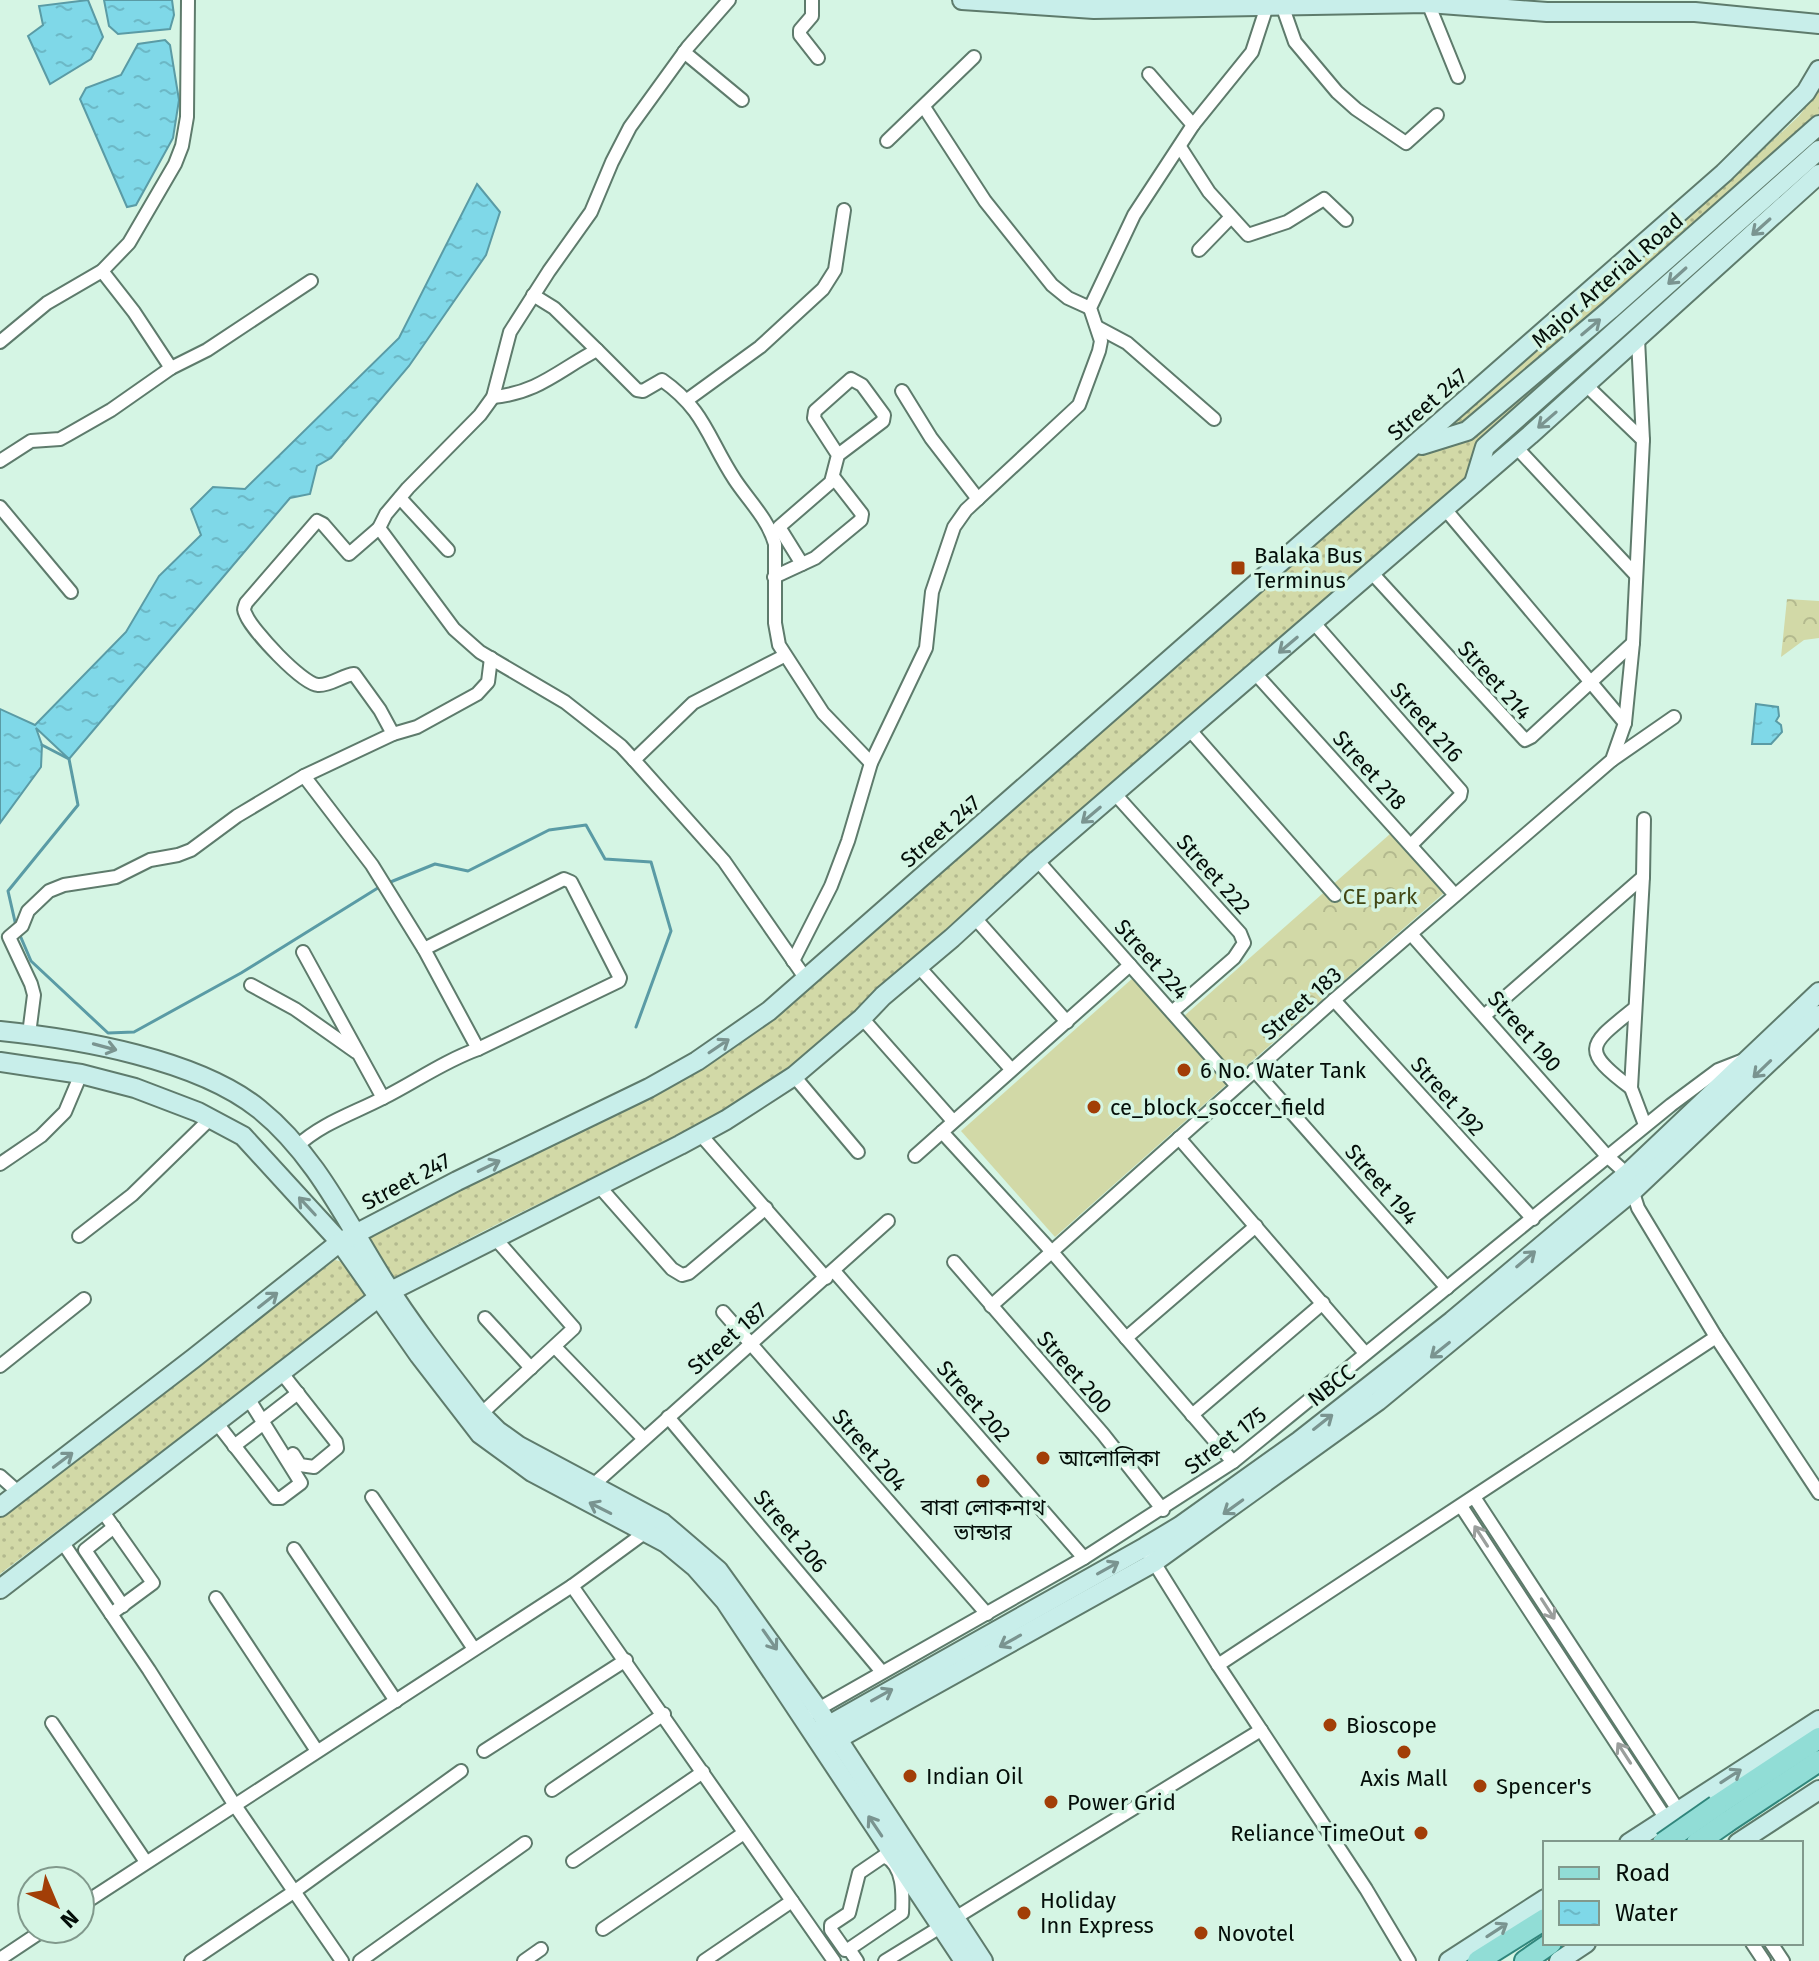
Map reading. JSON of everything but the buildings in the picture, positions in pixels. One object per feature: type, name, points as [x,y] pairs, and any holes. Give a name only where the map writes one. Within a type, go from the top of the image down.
[{"type":"main road","points":[[1699,1841],[1722,1814],[1819,1738]]},
{"type":"main road","points":[[1667,1841],[1819,1761]]},
{"type":"main road","points":[[1478,1961],[1543,1920]]},
{"type":"main road","points":[[1525,1961],[1548,1945]]},
{"type":"street","points":[[0,342],[47,303],[102,271],[129,243],[182,146],[187,117],[188,0]]},
{"type":"street","points":[[393,734],[354,674],[321,686],[312,683],[272,649],[244,610],[254,593],[317,521],[349,554],[379,528],[381,521],[429,464],[480,415],[493,397],[510,332],[591,212],[630,127],[684,52],[729,0]]},
{"type":"street","points":[[812,0],[812,16],[800,30],[800,35],[818,58]]},
{"type":"street","points":[[962,0],[1094,9],[1477,3],[1547,12],[1695,12],[1819,24]]},
{"type":"street","points":[[1428,3],[1458,77]]},
{"type":"street","points":[[1274,6],[1301,51],[1337,92],[1406,143],[1437,115]]},
{"type":"street","points":[[1090,308],[1134,215],[1193,125],[1252,52],[1274,6]]},
{"type":"street","points":[[684,52],[742,100]]},
{"type":"street","points":[[887,141],[974,57]]},
{"type":"street","name":"Street 247","points":[[0,1507],[347,1239],[457,1181],[649,1088],[697,1061],[769,1011],[1724,173],[1806,92],[1819,70]]},
{"type":"street","points":[[1149,74],[1193,125]]},
{"type":"street","points":[[793,961],[831,886],[871,763],[926,648],[932,592],[954,527],[966,510],[1079,405],[1101,341],[1090,308],[1068,298],[1052,285],[985,201],[924,107]]},
{"type":"street","name":"Major Arterial Road","points":[[1413,448],[1467,431],[1610,310],[1819,125]]},
{"type":"street","points":[[1180,147],[1199,179],[1244,232],[1253,235],[1287,222],[1324,199],[1346,220]]},
{"type":"street","name":"Major Arterial Road","points":[[1473,484],[1485,447],[1819,150]]},
{"type":"street","points":[[0,1589],[384,1294],[700,1134],[794,1076],[1037,860],[1516,447],[1819,174]]},
{"type":"street","points":[[687,400],[760,347],[831,279],[838,255],[844,210]]},
{"type":"street","points":[[1199,250],[1230,218]]},
{"type":"street","points":[[102,271],[171,368]]},
{"type":"street","points":[[0,461],[31,441],[60,439],[111,410],[171,368],[207,350],[311,281]]},
{"type":"street","points":[[533,295],[554,308],[637,390],[643,391],[662,380],[687,400],[699,416],[735,481],[772,532],[775,544],[775,623],[784,656],[823,713],[871,763]]},
{"type":"street","points":[[1097,327],[1127,343],[1214,419]]},
{"type":"street","name":"Street 183","points":[[991,1306],[1254,1070],[1612,760],[1625,723],[1633,643],[1643,440],[1638,339]]},
{"type":"street","points":[[493,397],[533,389],[597,350]]},
{"type":"street","points":[[802,564],[779,527],[834,478],[838,455],[814,418],[815,411],[851,379],[862,385],[884,415],[883,421],[838,455]]},
{"type":"street","points":[[1586,385],[1643,440]]},
{"type":"street","points":[[902,391],[931,438],[978,499]]},
{"type":"street","points":[[1516,447],[1635,574]]},
{"type":"street","points":[[774,577],[815,558],[847,534],[863,517],[834,478]]},
{"type":"street","points":[[400,498],[448,550]]},
{"type":"street","points":[[0,507],[71,592]]},
{"type":"street","points":[[1445,509],[1625,723]]},
{"type":"street","points":[[379,528],[454,629],[491,658],[565,702],[621,746],[724,861],[806,979]]},
{"type":"street","name":"Street 214","points":[[1371,572],[1525,740],[1633,643]]},
{"type":"street","name":"Street 216","points":[[1314,623],[1461,791],[1460,796],[1411,845]]},
{"type":"street","points":[[634,760],[693,703],[784,656]]},
{"type":"street","points":[[29,1034],[34,995],[21,960],[9,942],[28,911],[49,891],[64,885],[116,877],[150,860],[191,850],[237,816],[304,776],[393,734],[417,727],[477,694],[488,682],[491,658]]},
{"type":"street","name":"Street 218","points":[[1255,673],[1455,895]]},
{"type":"street","points":[[1612,760],[1674,717]]},
{"type":"street","points":[[1189,729],[1335,895]]},
{"type":"street","points":[[304,776],[385,885],[478,1049]]},
{"type":"street","name":"Street 222","points":[[1115,794],[1240,933],[1244,943],[1234,958],[1172,1012]]},
{"type":"street","points":[[1644,819],[1631,1088],[1645,1125]]},
{"type":"street","name":"Street 224","points":[[1037,860],[1237,1086]]},
{"type":"street","points":[[1485,1015],[1643,877]]},
{"type":"street","points":[[296,1147],[330,1121],[383,1098],[459,1056],[619,981],[619,975],[571,882],[560,880],[424,949]]},
{"type":"street","points":[[975,918],[1067,1022]]},
{"type":"street","name":"Street 190","points":[[1411,934],[1630,1183]]},
{"type":"street","points":[[303,952],[383,1098]]},
{"type":"street","points":[[915,1156],[1130,965]]},
{"type":"street","points":[[918,966],[1011,1069]]},
{"type":"street","points":[[251,985],[295,1009],[358,1054]]},
{"type":"street","name":"NBCC","points":[[821,1729],[1149,1555],[1180,1526],[1299,1441],[1630,1183],[1750,1057],[1819,992]]},
{"type":"street","name":"Street 192","points":[[1334,1000],[1533,1219]]},
{"type":"street","points":[[1631,1088],[1603,1067],[1596,1057],[1596,1046],[1603,1034],[1635,1008]]},
{"type":"street","points":[[1819,1015],[1630,1183],[1638,1208],[1716,1337],[1819,1493]]},
{"type":"street","points":[[862,1018],[953,1121]]},
{"type":"street","points":[[0,1031],[97,1044],[188,1071],[222,1086],[259,1109],[325,1181],[347,1239]]},
{"type":"street","points":[[51,1069],[59,1038]]},
{"type":"street","name":"Street 175","points":[[821,1729],[882,1672],[1084,1558],[1163,1510],[1233,1462],[1645,1125],[1718,1070],[1750,1057]]},
{"type":"street","points":[[0,1062],[81,1074],[135,1088],[211,1118],[243,1136],[347,1239],[469,1423],[490,1444],[532,1472],[647,1531],[695,1567],[821,1729]]},
{"type":"street","name":"Street 194","points":[[1254,1070],[1447,1288]]},
{"type":"street","points":[[0,1164],[41,1136],[65,1112],[81,1074]]},
{"type":"street","points":[[794,1076],[858,1152]]},
{"type":"street","points":[[79,1236],[132,1195],[211,1118]]},
{"type":"street","points":[[942,1132],[1052,1252],[1233,1462]]},
{"type":"street","name":"Street 202","points":[[700,1134],[1084,1558]]},
{"type":"street","points":[[1179,1138],[1365,1353]]},
{"type":"street","points":[[598,1185],[672,1269],[682,1275],[689,1273],[766,1208]]},
{"type":"street","name":"Street 187","points":[[592,1486],[888,1221]]},
{"type":"street","points":[[1126,1338],[1256,1226]]},
{"type":"street","points":[[481,1414],[574,1328],[494,1237]]},
{"type":"street","name":"Street 200","points":[[954,1262],[1103,1434],[1163,1510]]},
{"type":"street","points":[[384,1294],[498,1431],[519,1446],[663,1523],[718,1570],[949,1922],[983,1961]]},
{"type":"street","points":[[0,1366],[84,1299]]},
{"type":"street","points":[[1192,1415],[1323,1303]]},
{"type":"street","name":"Street 204","points":[[723,1312],[987,1614]]},
{"type":"street","points":[[485,1318],[531,1368]]},
{"type":"street","points":[[1218,1665],[1716,1337]]},
{"type":"street","points":[[555,1347],[644,1439]]},
{"type":"street","points":[[266,1420],[300,1465],[314,1467],[337,1448],[336,1442],[281,1372]]},
{"type":"street","points":[[234,1446],[298,1393]]},
{"type":"street","points":[[216,1422],[275,1498],[281,1498],[301,1483],[250,1396]]},
{"type":"street","name":"Street 206","points":[[668,1417],[882,1672]]},
{"type":"street","points":[[0,1476],[18,1492]]},
{"type":"street","points":[[372,1497],[474,1649]]},
{"type":"street","points":[[1474,1497],[1672,1815],[1683,1841]]},
{"type":"street","points":[[1461,1506],[1672,1815],[1702,1841]]},
{"type":"street","points":[[101,1509],[153,1583],[111,1614]]},
{"type":"street","points":[[114,1527],[85,1550],[123,1606]]},
{"type":"street","points":[[96,1895],[572,1586],[647,1531]]},
{"type":"street","points":[[61,1540],[234,1804],[342,1961]]},
{"type":"street","points":[[294,1549],[396,1701]]},
{"type":"street","points":[[1149,1555],[1366,1889],[1409,1961]]},
{"type":"street","points":[[572,1586],[834,1961]]},
{"type":"street","points":[[216,1598],[317,1751]]},
{"type":"street","points":[[484,1751],[626,1660]]},
{"type":"street","points":[[552,1790],[664,1714]]},
{"type":"street","points":[[1632,1841],[1819,1720]]},
{"type":"street","points":[[52,1723],[146,1862]]},
{"type":"street","points":[[885,1961],[1261,1730]]},
{"type":"street","points":[[191,1961],[295,1891],[461,1771]]},
{"type":"street","points":[[573,1861],[703,1772]]},
{"type":"street","points":[[1741,1841],[1819,1790]]},
{"type":"street","points":[[603,1929],[744,1833]]},
{"type":"street","points":[[360,1961],[525,1843]]},
{"type":"street","points":[[884,1856],[889,1857],[899,1869],[902,1913],[849,1949],[845,1950],[831,1930],[831,1925],[849,1913],[859,1873],[884,1856]]},
{"type":"street","points":[[1449,1961],[1543,1900]]},
{"type":"street","points":[[704,1961],[792,1901]]},
{"type":"street","points":[[949,1922],[964,1961]]},
{"type":"street","points":[[0,1959],[21,1945]]},
{"type":"street","points":[[1559,1961],[1583,1945]]},
{"type":"street","points":[[524,1961],[541,1949]]},
{"type":"street","points":[[849,1949],[857,1961]]},
{"type":"green space","points":[[1819,89],[1819,163],[1805,177],[1647,323],[796,1062],[690,1130],[393,1278],[368,1238],[507,1163],[796,998],[1732,179],[1799,116]]},
{"type":"green space","points":[[1787,599],[1819,601],[1819,638],[1804,640],[1781,657]]},
{"type":"green space","name":"CE park","points":[[1390,834],[1444,893],[1236,1075],[1183,1017]]},
{"type":"green space","name":"ce_block_soccer_field","points":[[1134,977],[1228,1083],[1055,1237],[961,1131]]},
{"type":"green space","points":[[335,1260],[343,1262],[368,1295],[0,1574],[0,1515]]},
{"type":"water","points":[[88,0],[103,37],[91,59],[50,84],[28,36],[43,25],[39,6]]},
{"type":"water","points":[[104,0],[172,0],[174,15],[170,29],[118,34],[109,26]]},
{"type":"water","points":[[165,40],[170,45],[179,100],[173,138],[136,205],[127,207],[80,99],[86,88],[121,75],[138,44]]},
{"type":"water","points":[[477,184],[500,212],[486,255],[409,366],[331,458],[317,466],[310,494],[290,498],[69,759],[36,728],[42,745],[41,767],[0,823],[0,709],[35,725],[126,632],[159,576],[201,535],[191,509],[213,487],[245,489],[399,338]]},
{"type":"water","points":[[1756,704],[1778,707],[1776,721],[1781,725],[1782,732],[1771,744],[1752,744]]},
{"type":"waterway","points":[[16,926],[8,891],[78,805],[69,759],[42,745]]},
{"type":"waterway","points":[[388,883],[435,864],[468,871],[549,830],[586,825],[605,859],[651,862],[671,931],[636,1027]]},
{"type":"waterway","points":[[19,933],[31,961],[108,1033],[134,1032],[241,973],[381,886]]},
{"type":"place","name":"Balaka Bus Terminus","points":[[1238,568]]},
{"type":"place","name":"6 No. Water Tank","points":[[1184,1070]]},
{"type":"place","name":"ce_block_soccer_field","points":[[1094,1107]]},
{"type":"place","name":"আলোলিকা","points":[[1043,1458]]},
{"type":"place","name":"বাবা লোকনাথ ভান্ডার","points":[[983,1481]]},
{"type":"place","name":"Bioscope","points":[[1330,1725]]},
{"type":"place","name":"Axis Mall","points":[[1404,1752]]},
{"type":"place","name":"Indian Oil","points":[[910,1776]]},
{"type":"place","name":"Spencer's","points":[[1480,1786]]},
{"type":"place","name":"Power Grid","points":[[1051,1802]]},
{"type":"place","name":"Reliance TimeOut","points":[[1421,1833]]},
{"type":"place","name":"Holiday Inn Express","points":[[1024,1913]]},
{"type":"place","name":"Novotel","points":[[1201,1933]]}]
